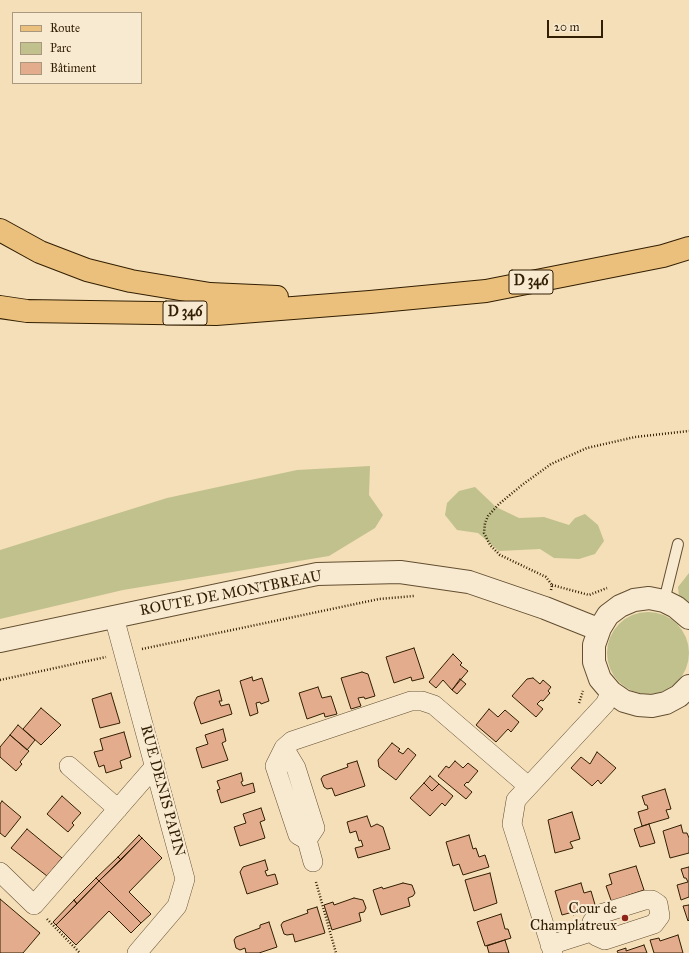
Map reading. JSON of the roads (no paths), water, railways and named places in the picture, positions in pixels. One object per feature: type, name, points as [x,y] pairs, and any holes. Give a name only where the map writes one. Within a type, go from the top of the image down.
[{"type":"main road","points":[[0,230],[40,252],[74,265],[131,281],[210,294],[370,302]]},
{"type":"main road","name":"D 346","points":[[0,307],[27,311],[216,314],[370,302],[486,291],[663,256],[689,248]]},
{"type":"street","name":"ROUTE DE MONTBREAU","points":[[0,641],[317,574],[400,572],[469,582],[545,608],[590,626],[600,628]]},
{"type":"street","points":[[686,697],[652,706],[638,705],[624,701],[611,692],[600,679],[594,662],[594,644],[600,628],[608,615],[620,606],[634,600],[649,598],[664,601],[676,607],[689,618]]},
{"type":"street","name":"RUE DENIS PAPIN","points":[[114,617],[185,879],[177,906],[137,953]]},
{"type":"street","points":[[594,931],[552,949],[512,824],[516,800],[605,704],[611,692]]},
{"type":"street","points":[[313,862],[307,840],[298,835],[275,766],[284,748],[292,741],[411,701],[422,701],[434,705],[528,786]]},
{"type":"street","points":[[69,766],[118,809]]},
{"type":"street","points":[[0,872],[34,905],[155,766]]},
{"type":"lane","points":[[664,601],[678,544]]},
{"type":"place","name":"Cour de Champlatreux","points":[[625,918]]}]
